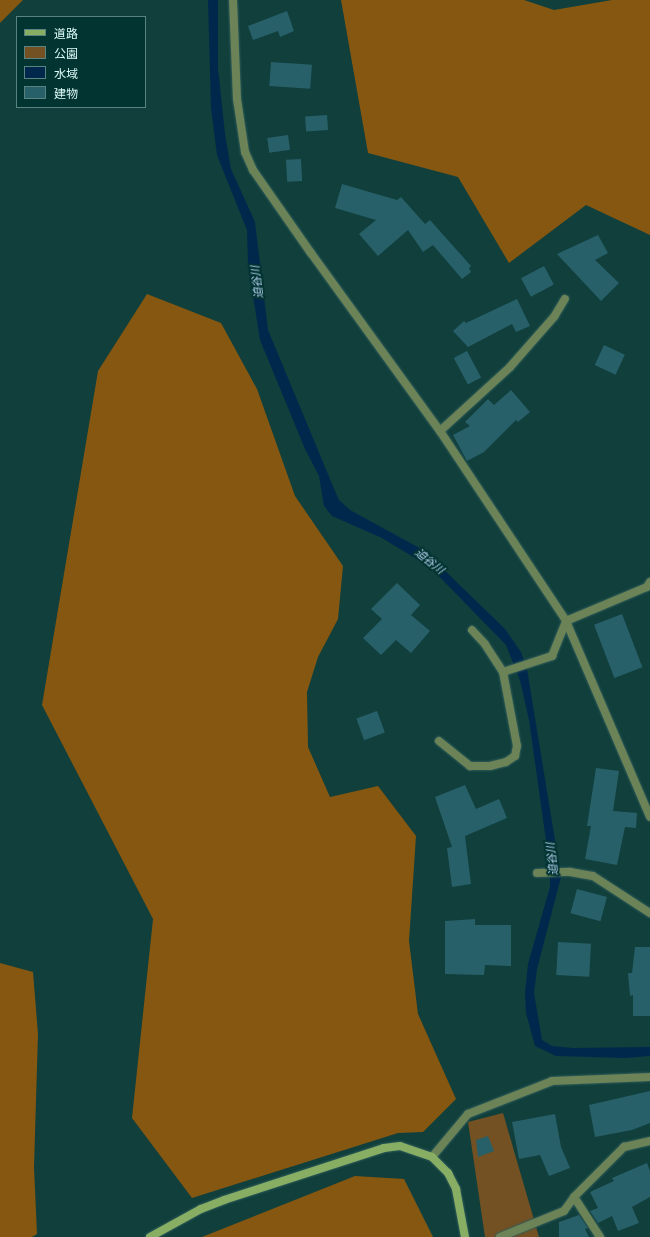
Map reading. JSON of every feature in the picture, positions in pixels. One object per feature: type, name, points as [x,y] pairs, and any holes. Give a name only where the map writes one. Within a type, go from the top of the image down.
[{"type":"street","points":[[232,0],[237,99],[244,152],[253,170],[310,253],[440,431],[566,621],[650,817]]},
{"type":"street","points":[[440,431],[510,367],[554,317],[565,299]]},
{"type":"street","points":[[506,671],[552,656],[566,621],[647,587],[650,582]]},
{"type":"street","points":[[439,741],[470,766],[490,766],[506,762],[515,756],[517,746],[506,671],[472,630]]},
{"type":"street","points":[[537,873],[570,872],[593,876],[650,913]]},
{"type":"street","points":[[432,1157],[468,1114],[552,1081],[650,1077]]},
{"type":"street","points":[[500,1237],[564,1211],[574,1197],[624,1147],[650,1141]]},
{"type":"street","points":[[150,1237],[201,1209],[224,1200],[384,1148],[400,1146],[432,1157],[448,1173],[456,1189],[465,1237]]},
{"type":"street","points":[[574,1197],[600,1237]]},
{"type":"green space","points":[[503,1113],[539,1237],[485,1237],[468,1122]]},
{"type":"shaded area","points":[[0,0],[23,0],[0,23]]},
{"type":"shaded area","points":[[341,0],[524,0],[554,10],[612,0],[650,0],[650,235],[586,205],[509,263],[458,177],[368,153]]},
{"type":"shaded area","points":[[147,294],[221,323],[257,389],[295,496],[343,566],[338,619],[318,657],[307,692],[308,747],[330,797],[378,786],[416,836],[409,941],[418,1014],[456,1099],[423,1132],[398,1133],[192,1198],[132,1118],[153,919],[42,705],[98,371]]},
{"type":"shaded area","points":[[0,963],[33,972],[38,1034],[34,1167],[37,1234],[32,1237],[0,1237]]},
{"type":"shaded area","points":[[355,1176],[404,1179],[433,1237],[202,1237]]},
{"type":"water","name":"迫谷川","points":[[208,0],[218,0],[218,68],[225,134],[231,169],[255,222],[268,330],[339,500],[350,510],[423,550],[505,629],[521,652],[527,669],[561,877],[537,969],[534,993],[542,1040],[552,1046],[573,1048],[650,1047],[650,1056],[625,1058],[556,1056],[535,1046],[526,1013],[525,993],[528,964],[550,887],[550,869],[529,720],[520,680],[506,645],[430,567],[382,538],[332,516],[324,506],[319,476],[305,449],[260,340],[248,264],[247,230],[217,155],[211,108]]},
{"type":"building","points":[[287,11],[294,31],[280,37],[278,31],[253,40],[248,26]]},
{"type":"building","points":[[271,62],[312,65],[310,89],[269,86]]},
{"type":"building","points":[[327,115],[328,130],[306,131],[305,117]]},
{"type":"building","points":[[288,135],[290,150],[269,153],[267,138]]},
{"type":"building","points":[[301,159],[302,181],[287,182],[286,160]]},
{"type":"building","points":[[342,184],[397,200],[401,197],[425,224],[430,220],[471,266],[469,268],[471,272],[462,279],[433,245],[423,252],[408,230],[378,256],[359,234],[376,220],[335,208]]},
{"type":"building","points":[[598,235],[608,253],[595,260],[619,283],[601,301],[557,254]]},
{"type":"building","points":[[544,266],[554,285],[531,297],[521,278]]},
{"type":"building","points":[[517,299],[530,326],[516,332],[512,324],[468,347],[453,331],[464,321],[466,323]]},
{"type":"building","points":[[604,345],[625,355],[616,375],[595,365]]},
{"type":"building","points":[[467,351],[481,377],[468,385],[454,358]]},
{"type":"building","points":[[511,390],[530,412],[518,422],[516,420],[484,452],[467,461],[453,435],[470,426],[465,422],[488,399],[494,405]]},
{"type":"building","points":[[397,583],[420,605],[411,615],[430,631],[411,653],[396,640],[381,655],[363,638],[382,619],[371,609]]},
{"type":"building","points":[[622,614],[642,667],[614,678],[594,625]]},
{"type":"building","points":[[377,711],[385,733],[364,740],[356,719]]},
{"type":"building","points":[[596,768],[619,771],[613,811],[637,813],[636,828],[625,827],[617,865],[585,859],[591,826],[587,826]]},
{"type":"building","points":[[465,785],[476,809],[499,799],[507,818],[465,836],[471,884],[452,887],[447,848],[452,847],[435,797]]},
{"type":"building","points":[[577,889],[607,897],[600,921],[571,913]]},
{"type":"building","points":[[475,919],[475,925],[511,925],[511,966],[485,965],[484,975],[445,974],[445,921]]},
{"type":"building","points":[[558,942],[591,944],[589,977],[556,975]]},
{"type":"building","points":[[635,947],[650,947],[650,1016],[633,1016],[633,995],[630,996],[628,973],[632,973]]},
{"type":"building","points":[[650,1091],[650,1123],[632,1130],[595,1137],[589,1105]]},
{"type":"building","points":[[555,1114],[561,1147],[570,1168],[549,1176],[540,1155],[519,1159],[512,1122]]},
{"type":"building","points":[[488,1136],[494,1151],[478,1157],[476,1140]]},
{"type":"building","points":[[647,1163],[650,1171],[650,1197],[632,1207],[639,1223],[618,1231],[612,1216],[598,1223],[590,1211],[598,1208],[590,1192],[614,1181],[612,1178]]},
{"type":"building","points":[[579,1215],[588,1228],[585,1229],[589,1237],[559,1237],[559,1222]]}]
